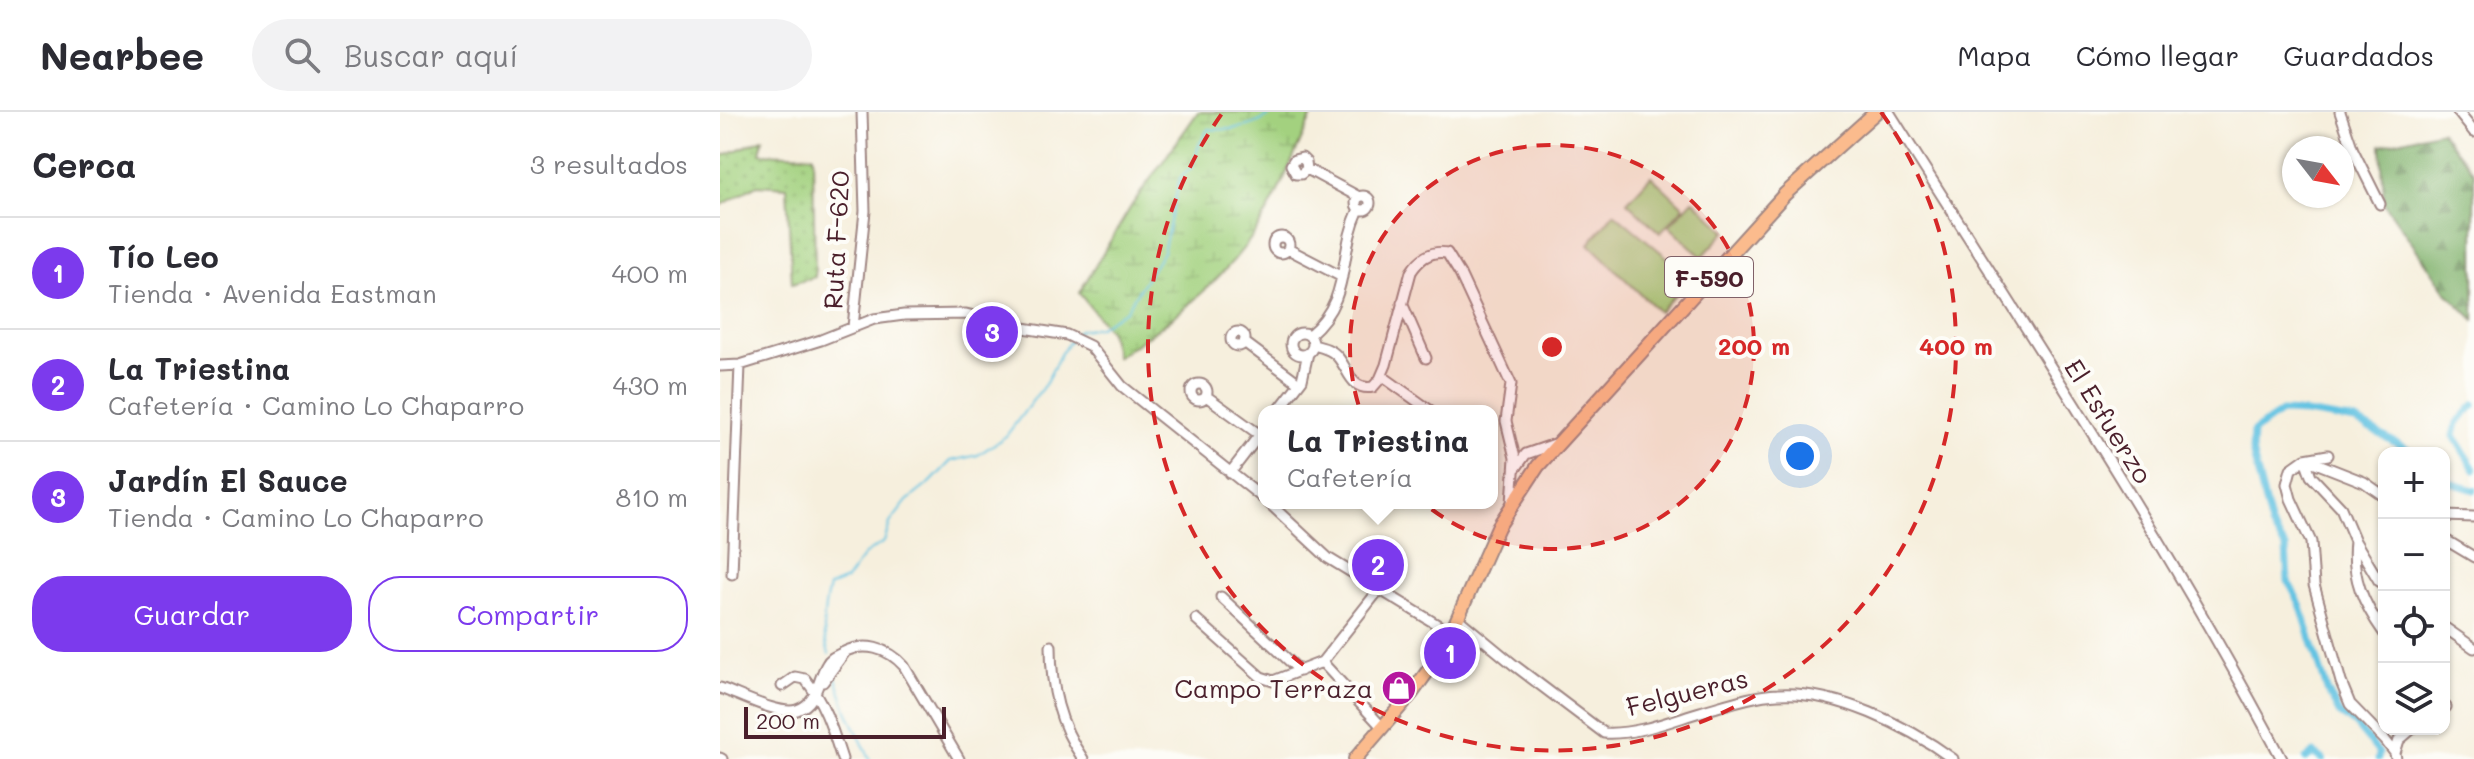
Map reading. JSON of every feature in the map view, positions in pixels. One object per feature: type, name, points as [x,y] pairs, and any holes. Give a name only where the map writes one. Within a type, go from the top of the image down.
[{"type":"main road","name":"F-590","points":[[1355,759],[1419,684],[1451,633],[1498,527],[1538,466],[1785,194],[1876,112]]},
{"type":"street","name":"Ruta F-620","points":[[720,366],[740,365],[853,327],[865,211],[862,112]]},
{"type":"street","name":"El Esfuerzo","points":[[1889,112],[2164,551],[2282,759]]},
{"type":"street","points":[[2340,112],[2353,150],[2380,204]]},
{"type":"street","points":[[2458,112],[2474,132]]},
{"type":"street","points":[[1282,405],[1306,371],[1310,344],[1332,311],[1354,219],[1359,209],[1368,208],[1370,202],[1366,196],[1359,197],[1307,169]]},
{"type":"street","points":[[1288,249],[1342,277]]},
{"type":"street","points":[[1310,344],[1335,353],[1358,386],[1373,387],[1382,376],[1407,281],[1416,264],[1429,255],[1447,253],[1511,384],[1506,421],[1514,471],[1512,503]]},
{"type":"street","points":[[1402,303],[1426,358]]},
{"type":"street","points":[[853,327],[874,319],[904,315],[966,314],[1081,340],[1095,351],[1122,386],[1258,494]]},
{"type":"street","points":[[1244,342],[1299,383]]},
{"type":"street","points":[[732,574],[740,365]]},
{"type":"street","points":[[1382,376],[1423,405]]},
{"type":"street","points":[[1206,396],[1258,429]]},
{"type":"street","points":[[1230,473],[1258,437]]},
{"type":"street","points":[[1514,471],[1522,458],[1533,451],[1558,443]]},
{"type":"street","points":[[1512,444],[1533,451]]},
{"type":"street","points":[[2328,455],[2305,459],[2291,469],[2287,484],[2296,513],[2311,542],[2314,585],[2341,682],[2350,704],[2395,756]]},
{"type":"street","points":[[2305,459],[2364,482],[2378,492]]},
{"type":"street","points":[[2305,459],[2311,476],[2341,508],[2355,541],[2378,579]]},
{"type":"street","points":[[1275,509],[1328,558],[1451,633]]},
{"type":"street","points":[[2450,516],[2474,517]]},
{"type":"street","points":[[2355,541],[2353,561],[2360,595],[2378,624]]},
{"type":"street","points":[[2450,543],[2474,557]]},
{"type":"street","points":[[1196,619],[1266,680],[1273,681],[1322,662],[1378,591]]},
{"type":"street","points":[[1221,597],[1300,671]]},
{"type":"street","name":"Felgueras","points":[[1457,618],[1604,733],[1670,722],[1760,697],[1788,694],[1832,702],[1874,715],[1913,733],[1953,759]]},
{"type":"street","points":[[2450,631],[2474,648]]},
{"type":"street","points":[[1051,646],[1055,700],[1068,733],[1083,759]]},
{"type":"street","points":[[720,688],[787,711],[804,706],[846,651],[859,647],[878,648],[899,661],[959,759]]},
{"type":"street","points":[[1322,662],[1383,728]]},
{"type":"street","points":[[782,686],[795,677],[805,679],[816,691],[832,725],[842,759]]},
{"type":"street","points":[[2395,756],[2399,740],[2405,735]]},
{"type":"green space","points":[[1198,112],[1314,112],[1275,197],[1246,245],[1218,278],[1186,307],[1116,357],[1110,332],[1079,293],[1132,205]]},
{"type":"green space","points":[[2441,131],[2474,172],[2474,320],[2447,293],[2384,203],[2381,145]]},
{"type":"green space","points":[[763,139],[760,153],[813,155],[815,277],[792,284],[787,187],[757,185],[720,206],[720,157]]},
{"type":"green space","points":[[1651,176],[1684,207],[1660,233],[1627,202]]},
{"type":"green space","points":[[1693,200],[1726,231],[1702,257],[1669,226]]},
{"type":"green space","points":[[1614,213],[1691,277],[1659,312],[1589,244]]},
{"type":"waterway","points":[[1074,336],[1079,330],[1099,327],[1126,310],[1163,252],[1180,178],[1192,167],[1208,129],[1242,127],[1259,122],[1273,112]]},
{"type":"waterway","points":[[829,654],[824,620],[829,587],[846,580],[865,554],[884,542],[890,523],[907,501],[951,461],[978,455],[1006,436],[1046,383],[1070,341]]},
{"type":"waterway","points":[[2474,405],[2457,423],[2454,436],[2474,469]]},
{"type":"waterway","points":[[2378,759],[2379,753],[2355,724],[2339,713],[2327,690],[2300,604],[2288,581],[2286,548],[2271,526],[2252,451],[2253,432],[2281,412],[2306,413],[2356,421],[2403,447]]},
{"type":"waterway","points":[[2450,483],[2474,490]]},
{"type":"waterway","points":[[834,672],[847,711],[870,759]]},
{"type":"waterway","points":[[2306,759],[2314,753],[2323,759]]},
{"type":"place","name":"Jardín El Sauce","points":[[992,332]]},
{"type":"place","name":"La Triestina","points":[[1378,565]]},
{"type":"place","name":"Tío Leo","points":[[1450,653]]},
{"type":"place","name":"Campo Terraza","points":[[1399,688]]}]
